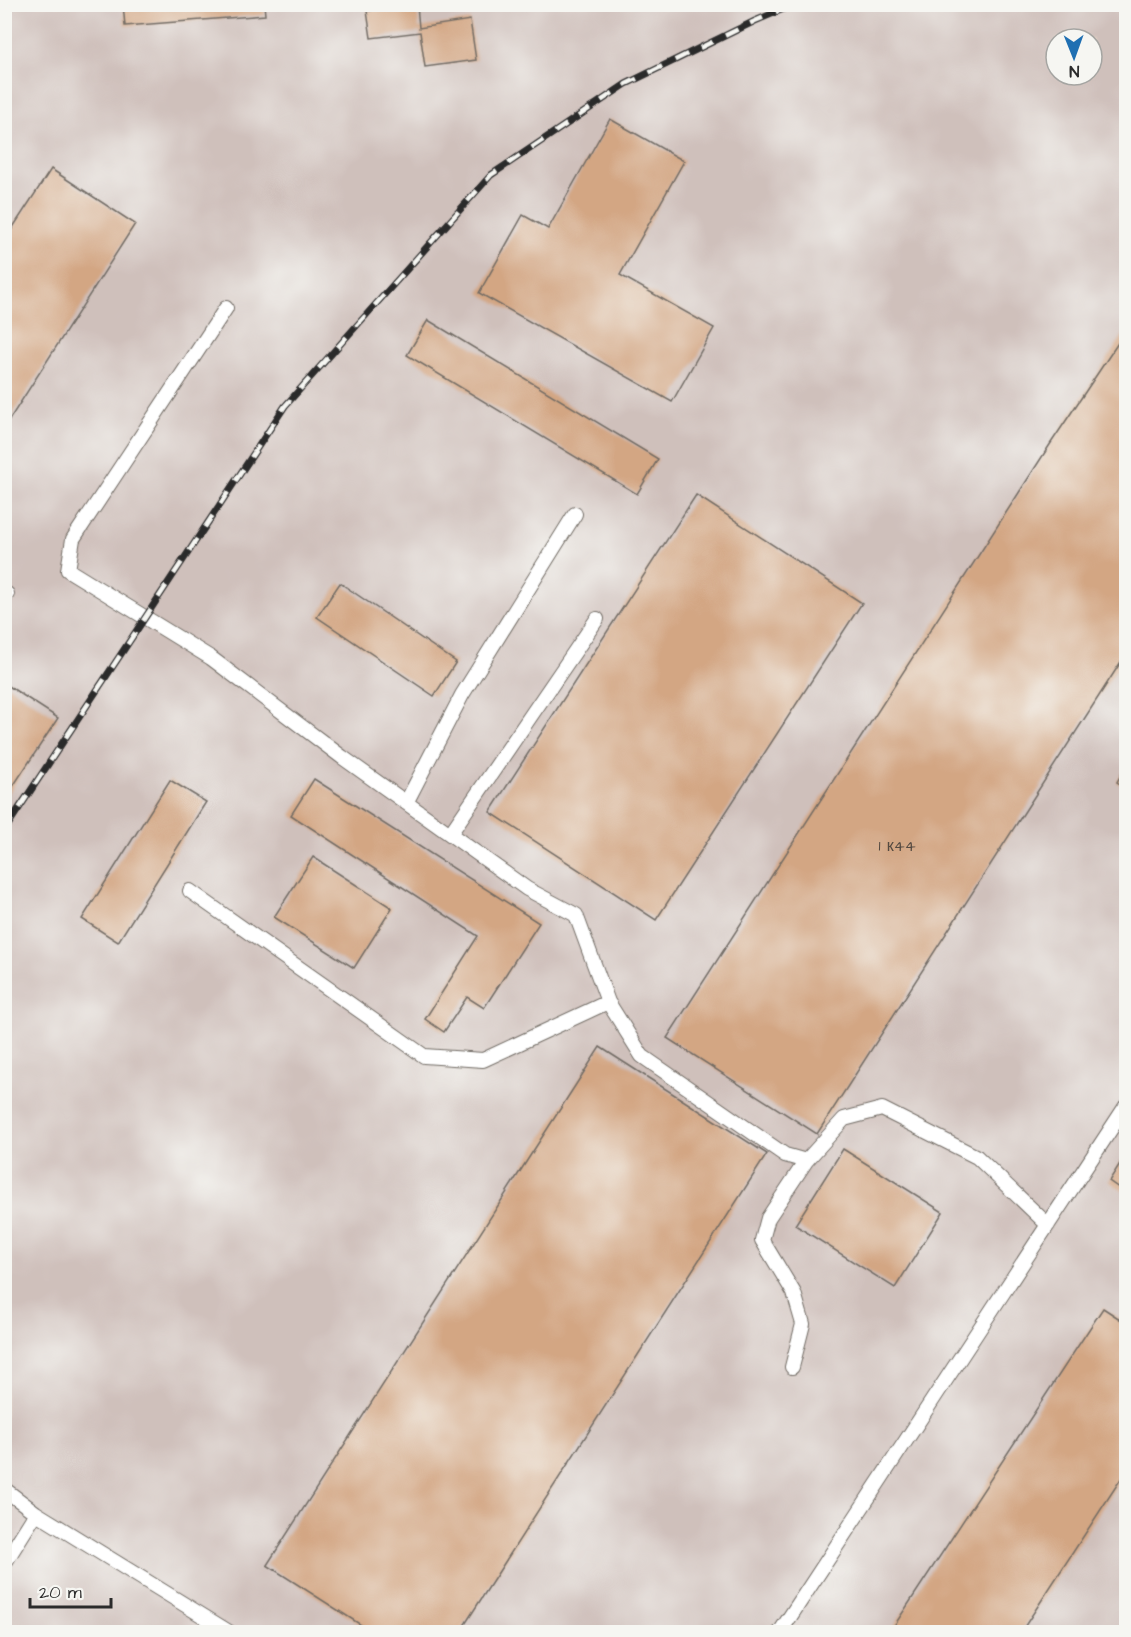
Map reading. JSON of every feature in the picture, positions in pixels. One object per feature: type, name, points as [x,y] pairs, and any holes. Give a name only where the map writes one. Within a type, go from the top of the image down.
[{"type":"lane","points":[[226,308],[73,539],[68,570],[211,658],[527,889],[576,915],[608,1002],[642,1056],[785,1155],[806,1161]]},
{"type":"lane","points":[[406,802],[462,695],[575,514]]},
{"type":"lane","points":[[450,834],[597,619]]},
{"type":"lane","points":[[190,891],[424,1056],[483,1060],[608,1002]]},
{"type":"lane","points":[[780,1632],[1126,1106]]},
{"type":"lane","points":[[792,1367],[803,1324],[794,1293],[762,1240],[768,1218],[806,1161],[844,1119],[882,1109],[977,1156],[1048,1225]]},
{"type":"lane","points":[[4,1489],[36,1513],[229,1632]]},
{"type":"lane","points":[[4,1564],[36,1513]]},
{"type":"shaded area","points":[[5,5],[1126,5],[1126,1632],[5,1632]]},
{"type":"building","points":[[123,4],[264,4],[265,15],[125,26]]},
{"type":"building","points":[[417,5],[419,28],[470,20],[476,60],[425,67],[420,32],[371,38],[367,11]]},
{"type":"building","points":[[610,119],[684,161],[620,275],[714,328],[672,402],[479,293],[523,215],[548,229]]},
{"type":"building","points":[[51,169],[135,224],[4,428],[4,241]]},
{"type":"building","points":[[428,320],[658,459],[637,494],[407,355]]},
{"type":"building","points":[[1126,331],[1126,654],[817,1134],[667,1038],[1051,443]]},
{"type":"building","points":[[696,495],[862,603],[656,920],[490,812]]},
{"type":"building","points":[[340,583],[456,662],[434,696],[317,617]]},
{"type":"building","points":[[4,683],[58,718],[4,800]]},
{"type":"building","points":[[1126,766],[1126,788],[1117,782]]},
{"type":"building","points":[[314,779],[539,923],[484,1008],[467,997],[444,1032],[425,1019],[478,936],[291,815]]},
{"type":"building","points":[[170,780],[206,802],[118,942],[82,919]]},
{"type":"building","points":[[313,857],[392,908],[354,968],[274,917]]},
{"type":"building","points":[[600,1047],[767,1154],[460,1632],[372,1632],[267,1565]]},
{"type":"building","points":[[843,1149],[943,1212],[895,1288],[795,1225]]},
{"type":"building","points":[[1126,1154],[1126,1193],[1109,1181]]},
{"type":"building","points":[[1103,1308],[1126,1323],[1126,1471],[1021,1632],[890,1632]]},
{"type":"railway","points":[[4,831],[285,406],[491,175],[626,84],[795,4]]}]
